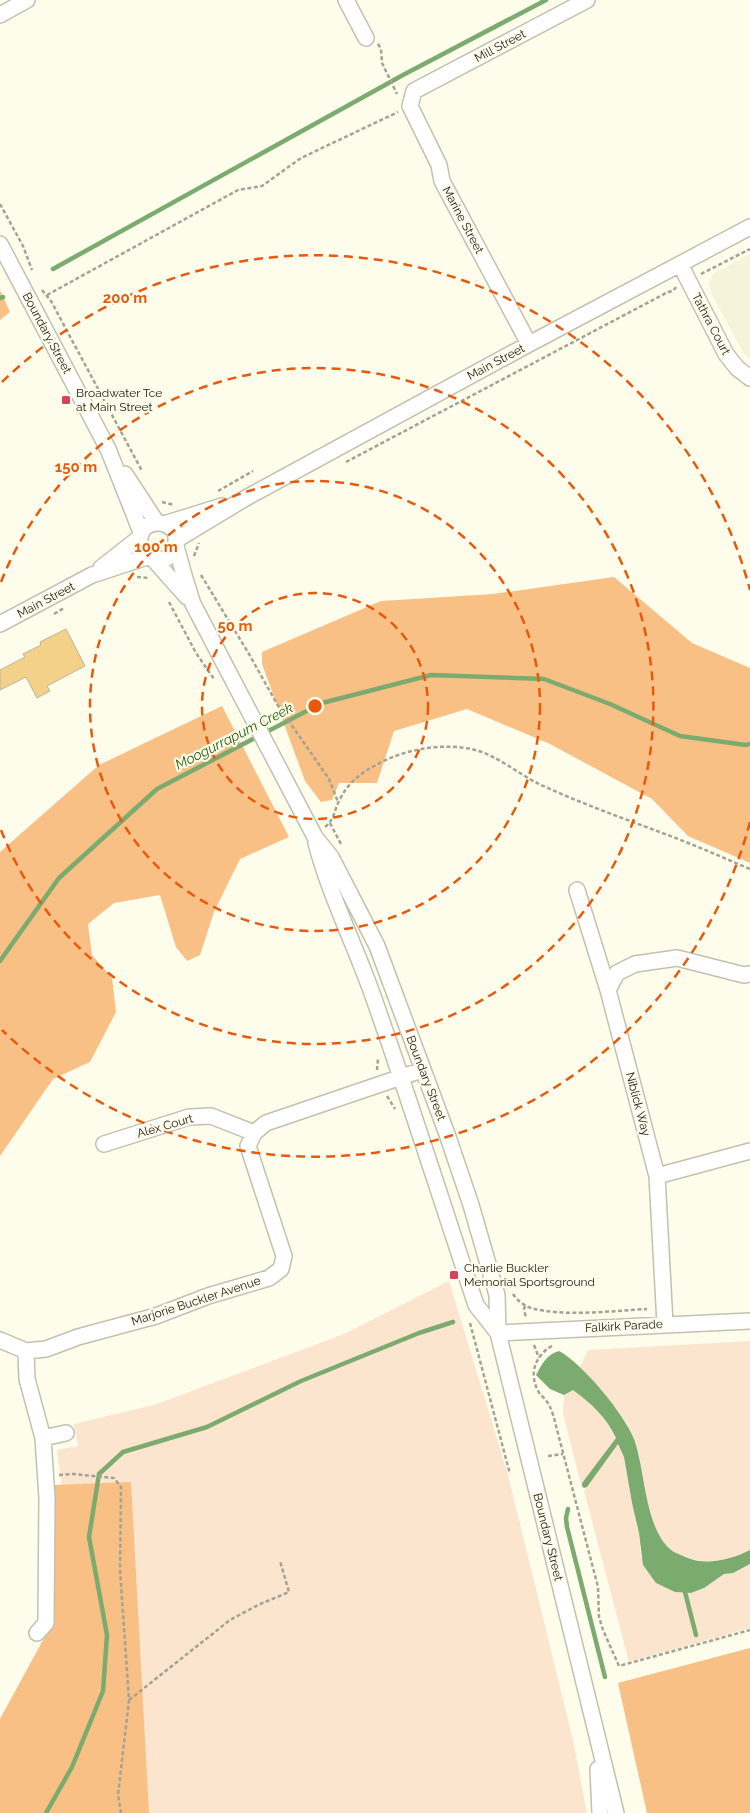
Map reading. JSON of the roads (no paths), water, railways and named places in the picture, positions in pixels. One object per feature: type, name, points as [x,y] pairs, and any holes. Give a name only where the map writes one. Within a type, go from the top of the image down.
[{"type":"street","points":[[0,15],[27,0]]},
{"type":"street","points":[[346,0],[366,38]]},
{"type":"street","name":"Mill Street","points":[[412,98],[587,0]]},
{"type":"street","name":"Marine Street","points":[[412,98],[439,165],[442,181],[529,344]]},
{"type":"street","name":"Main Street","points":[[176,543],[244,499],[529,344],[750,227]]},
{"type":"street","name":"Boundary Street","points":[[0,244],[108,449],[140,535],[140,549],[151,558],[193,604]]},
{"type":"street","name":"Tathra Court","points":[[680,264],[726,354],[737,368],[750,378]]},
{"type":"street","name":"Boundary Street","points":[[108,449],[161,523],[173,530],[182,572],[193,604],[315,837],[331,857],[377,946],[447,1134],[497,1295],[498,1333],[616,1813]]},
{"type":"street","name":"Main Street","points":[[161,523],[244,499]]},
{"type":"street","points":[[140,535],[151,524],[161,523]]},
{"type":"street","name":"Main Street","points":[[92,576],[140,535]]},
{"type":"street","points":[[151,558],[166,558],[174,551],[176,543]]},
{"type":"street","name":"Main Street","points":[[0,624],[92,576],[151,558]]},
{"type":"street","name":"Boundary Street","points":[[315,837],[324,872],[359,956],[402,1078],[476,1305],[498,1333]]},
{"type":"street","name":"Niblick Way","points":[[577,890],[608,990],[657,1176],[665,1324]]},
{"type":"street","points":[[608,990],[617,973],[636,964],[677,958],[744,975],[750,974]]},
{"type":"street","points":[[254,1133],[266,1123],[422,1070]]},
{"type":"street","name":"Alex Court","points":[[104,1144],[189,1117],[211,1116],[254,1133]]},
{"type":"street","name":"Marjorie Buckler Avenue","points":[[26,1351],[46,1349],[78,1337],[156,1316],[208,1296],[269,1278],[281,1269],[284,1256],[248,1146],[254,1133]]},
{"type":"street","points":[[657,1176],[750,1151]]},
{"type":"street","name":"Falkirk Parade","points":[[498,1333],[665,1324],[750,1322]]},
{"type":"street","points":[[0,1340],[26,1351],[27,1379],[43,1438],[47,1498],[46,1623],[37,1633]]},
{"type":"street","points":[[43,1438],[66,1433]]},
{"type":"street","name":"Boundary Street","points":[[597,1740],[600,1813]]},
{"type":"waterway","points":[[53,269],[403,75],[546,0]]},
{"type":"waterway","name":"Moogurrapum Creek","points":[[0,961],[59,878],[157,789],[322,703],[431,675],[544,679],[610,704],[680,736],[750,744]]},
{"type":"waterway","points":[[46,1813],[72,1767],[103,1691],[107,1635],[89,1537],[99,1474],[123,1452],[207,1427],[301,1381],[419,1333],[453,1322]]},
{"type":"waterway","points":[[568,1509],[567,1527],[605,1677]]},
{"type":"waterway","points":[[684,1588],[696,1635]]},
{"type":"place","name":"Broadwater Tce at Main Street","points":[[66,400]]},
{"type":"place","name":"Charlie Buckler Memorial Sportsground","points":[[454,1275]]}]
